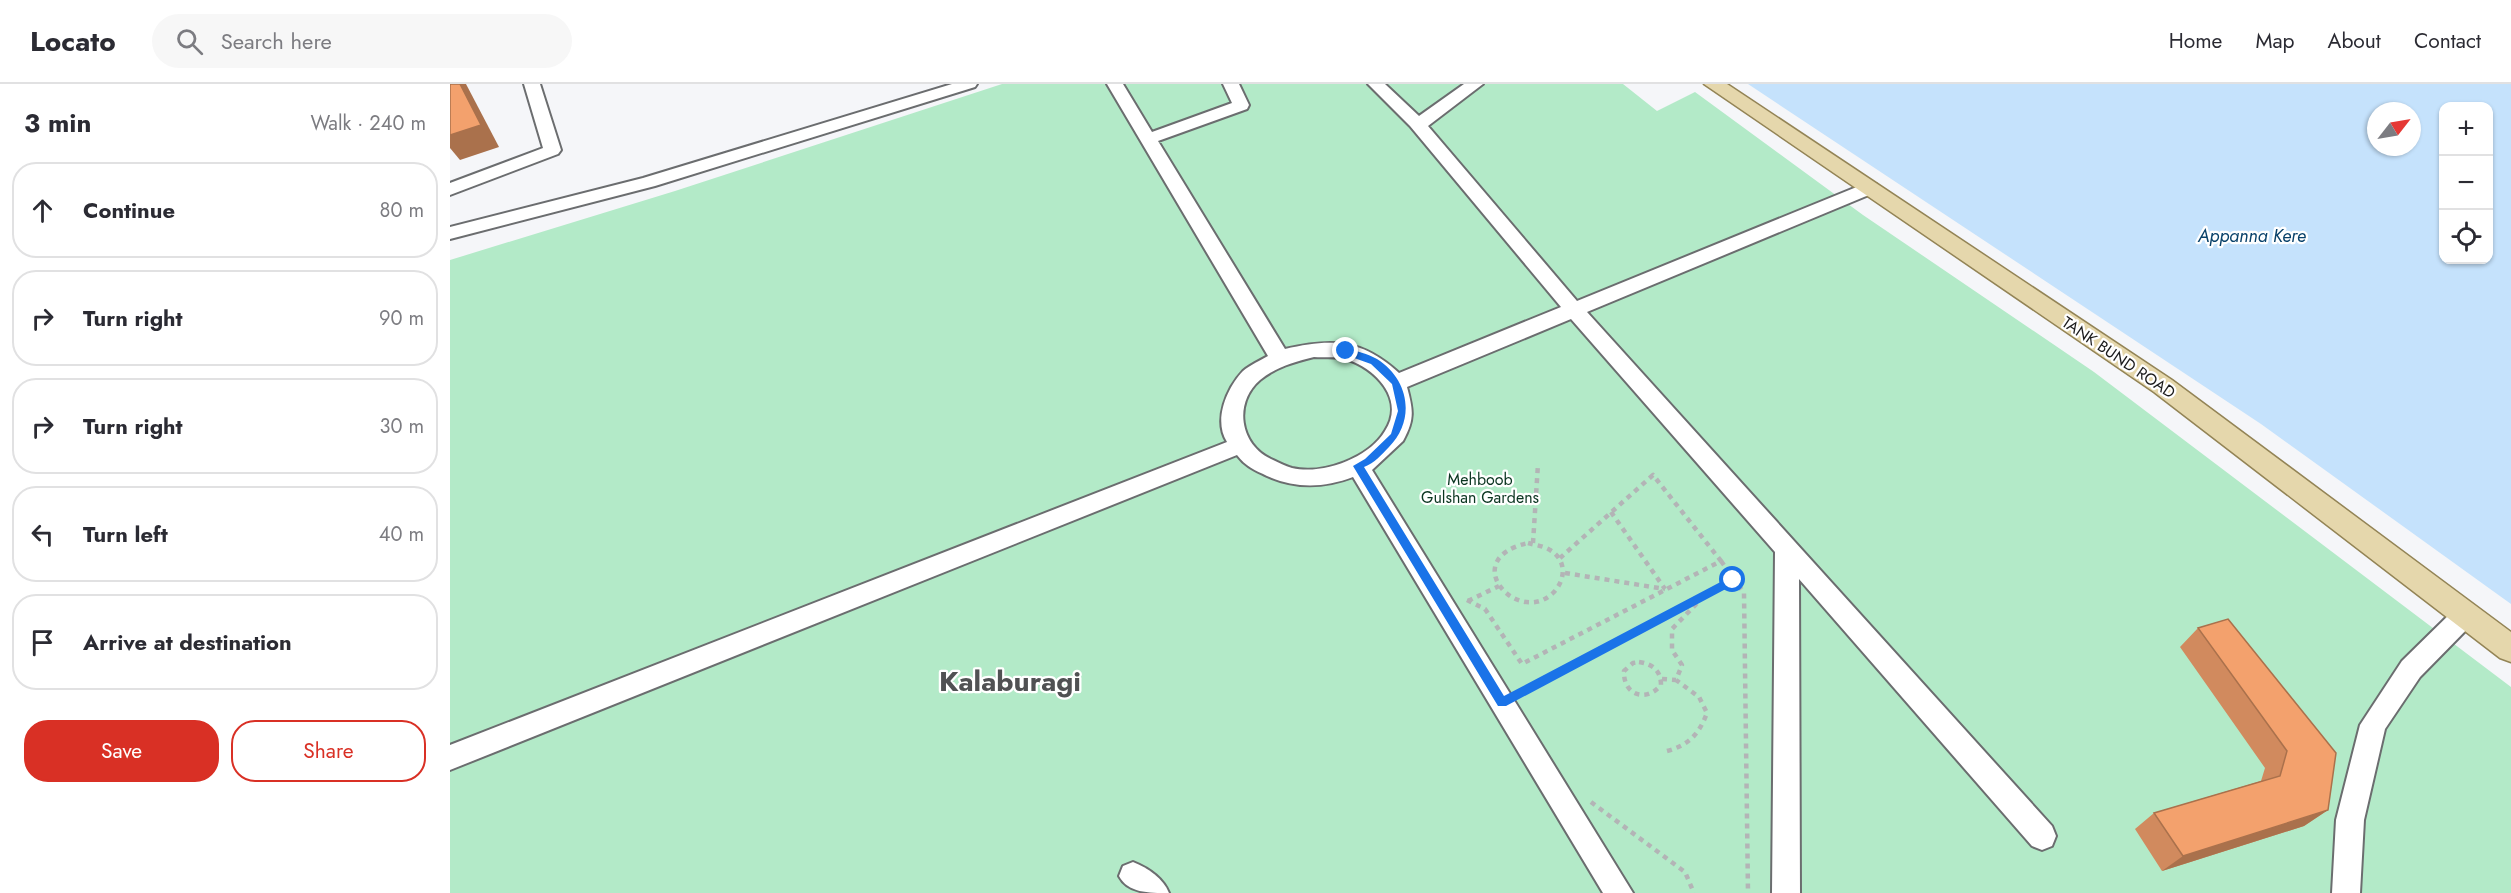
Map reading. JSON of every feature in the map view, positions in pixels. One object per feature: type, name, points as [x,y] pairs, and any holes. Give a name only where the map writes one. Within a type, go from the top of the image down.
[{"type":"main road","name":"TANK BUND ROAD","points":[[1714,84],[2163,386],[2511,649]]},
{"type":"street","points":[[450,189],[552,150],[532,84]]},
{"type":"street","points":[[450,233],[649,182],[969,84]]},
{"type":"street","points":[[1114,84],[1280,358]]},
{"type":"street","points":[[1148,139],[1241,105],[1231,84]]},
{"type":"street","points":[[1376,84],[1418,124],[1574,310],[2042,836]]},
{"type":"street","points":[[1418,124],[1475,84]]},
{"type":"street","points":[[1396,383],[1870,188]]},
{"type":"street","points":[[1314,350],[1346,351],[1374,362],[1396,383],[1403,411],[1395,435],[1368,462],[1337,474],[1306,478],[1288,476],[1253,460],[1233,434],[1232,406],[1251,376],[1280,358],[1314,350]]},
{"type":"street","points":[[450,758],[1241,444]]},
{"type":"street","points":[[1358,466],[1618,893]]},
{"type":"street","points":[[1786,893],[1787,549]]},
{"type":"street","points":[[2346,893],[2350,820],[2373,725],[2411,669],[2466,614]]},
{"type":"path","points":[[1533,543],[1538,464]]},
{"type":"path","points":[[1560,558],[1653,475],[1743,592],[1748,893]]},
{"type":"path","points":[[1611,513],[1666,589]]},
{"type":"path","points":[[1533,543],[1550,549],[1560,558],[1565,573],[1558,591],[1539,601],[1516,599],[1499,586],[1494,576],[1498,557],[1516,544],[1533,543]]},
{"type":"path","points":[[1458,596],[1485,609],[1522,664],[1721,561]]},
{"type":"path","points":[[1565,573],[1666,589]]},
{"type":"path","points":[[1502,703],[1733,580]]},
{"type":"path","points":[[1468,601],[1499,586]]},
{"type":"path","points":[[1676,680],[1682,665],[1672,650],[1672,629],[1706,594]]},
{"type":"path","points":[[1633,663],[1645,663],[1657,669],[1662,679],[1659,690],[1642,697],[1630,692],[1623,676],[1624,671],[1633,663]]},
{"type":"path","points":[[1662,679],[1676,680],[1699,697],[1707,713],[1700,734],[1679,748],[1667,751]]},
{"type":"path","points":[[1589,801],[1685,872],[1694,893]]},
{"type":"green space","name":"Mehboob Gulshan Gardens","points":[[1002,84],[1623,84],[1657,111],[1695,92],[1863,215],[2094,372],[2511,687],[2511,893],[450,893],[450,260],[675,191]]},
{"type":"water","name":"Appanna Kere","points":[[1748,84],[2511,84],[2511,604],[2261,424]]},
{"type":"building","points":[[450,84],[460,84],[481,125],[450,135]]},
{"type":"building","points":[[2228,619],[2336,753],[2328,810],[2183,856],[2154,813],[2280,776],[2287,751],[2198,628]]},
{"type":"district","name":"Kalaburagi","points":[[1010,681]]},
{"type":"route","points":[[1346,351],[1374,362],[1396,383],[1403,411],[1395,435],[1368,462],[1358,466],[1502,703],[1733,580]]}]
